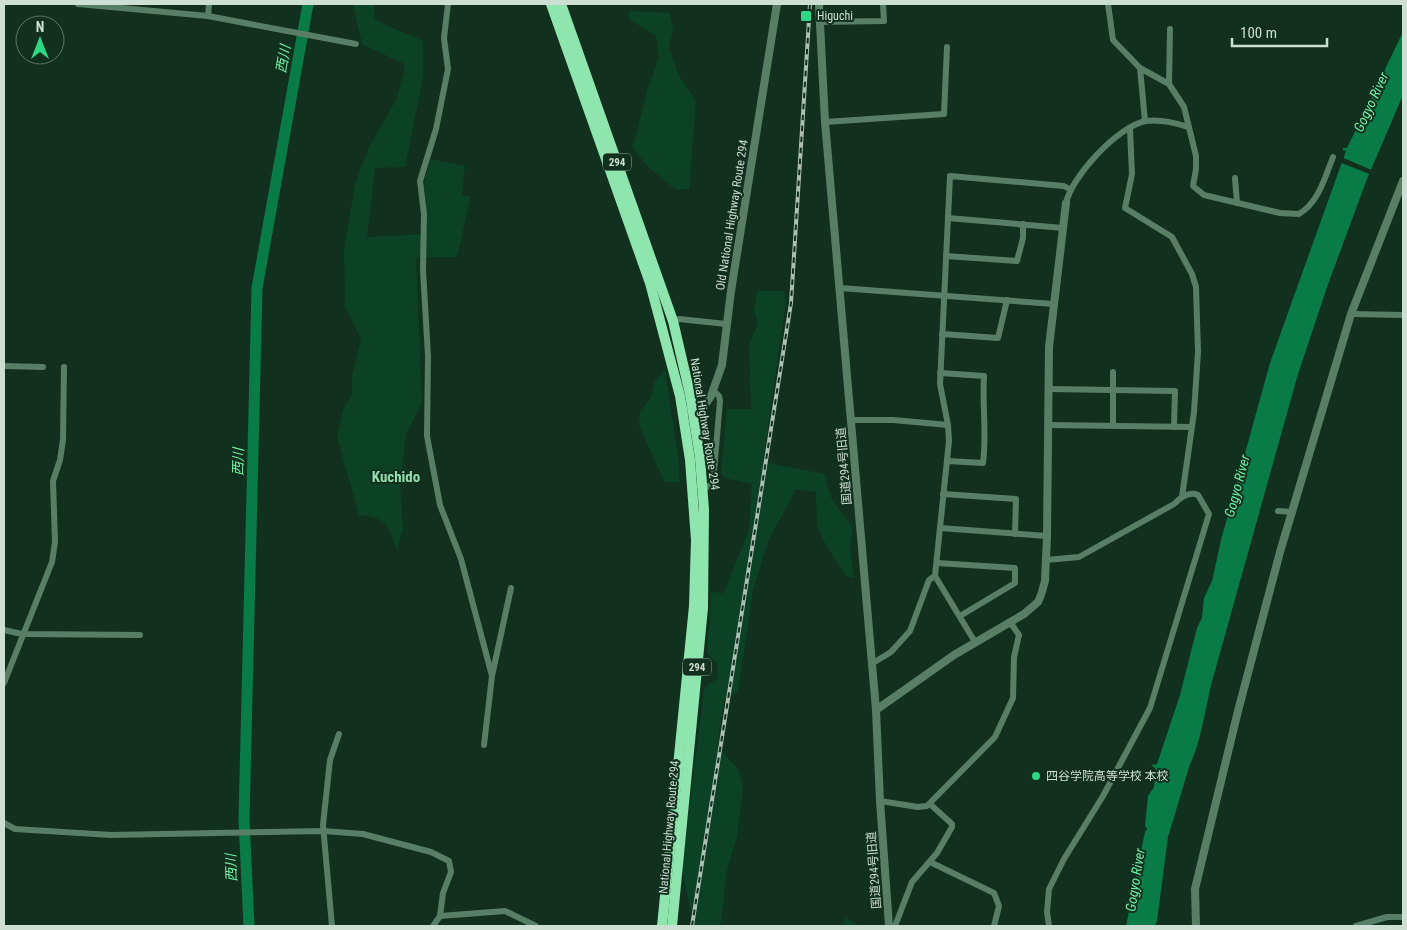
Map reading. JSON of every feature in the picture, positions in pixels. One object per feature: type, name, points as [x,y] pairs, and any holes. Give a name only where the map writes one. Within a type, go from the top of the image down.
[{"type":"highway","name":"National Highway Route 294","points":[[551,4],[650,283],[688,409],[696,540],[695,580],[662,926]]},
{"type":"highway","name":"National Highway Route 294","points":[[561,4],[673,321],[704,489],[702,608],[672,926]]},
{"type":"street","points":[[78,4],[118,6],[208,16],[356,44]]},
{"type":"street","points":[[208,16],[209,4]]},
{"type":"street","points":[[448,4],[444,38],[448,69],[436,129],[420,181],[424,214],[423,270],[428,356],[427,436],[440,506],[461,559],[492,676]]},
{"type":"street","name":"Old National Highway Route 294","points":[[714,391],[722,365],[726,324],[777,4]]},
{"type":"street","name":"国道294号旧道","points":[[819,4],[818,22],[825,122],[873,663],[889,926]]},
{"type":"street","points":[[818,22],[884,21],[883,4]]},
{"type":"street","points":[[1108,4],[1113,40],[1140,68],[1169,84],[1184,107],[1196,156],[1193,186],[1204,195],[1280,213],[1299,214],[1311,205],[1317,196],[1333,157]]},
{"type":"street","points":[[1169,84],[1170,29]]},
{"type":"street","points":[[825,122],[944,114],[947,47]]},
{"type":"street","points":[[1140,68],[1145,121]]},
{"type":"street","points":[[876,710],[974,642],[1010,622],[1038,602],[1045,581],[1046,560],[1049,347],[1066,203],[1071,190],[1103,146],[1130,129],[1145,121],[1155,120],[1188,127]]},
{"type":"street","points":[[1130,129],[1132,174],[1125,208],[1172,237],[1192,274],[1196,287],[1198,352],[1192,427],[1182,497]]},
{"type":"street","points":[[974,642],[936,576],[947,461],[948,425],[940,384],[940,373],[950,176],[1064,186],[1071,190]]},
{"type":"street","points":[[1235,178],[1237,203]]},
{"type":"street","points":[[1196,926],[1194,900],[1199,873],[1258,632],[1351,314],[1403,181]]},
{"type":"street","points":[[948,218],[1063,228]]},
{"type":"street","points":[[946,256],[1017,261],[1023,224]]},
{"type":"street","points":[[840,288],[944,294],[1054,304]]},
{"type":"street","points":[[942,334],[998,338],[1007,300]]},
{"type":"street","points":[[1351,314],[1403,315]]},
{"type":"street","points":[[673,321],[726,324]]},
{"type":"street","points":[[4,366],[43,367]]},
{"type":"street","points":[[4,683],[52,562],[55,542],[53,480],[60,460],[63,440],[64,367]]},
{"type":"street","points":[[1113,372],[1113,426]]},
{"type":"street","points":[[940,373],[984,376],[983,400],[987,437],[983,463],[947,461]]},
{"type":"street","points":[[1049,389],[1175,391],[1174,427]]},
{"type":"street","points":[[688,409],[706,402],[714,391],[719,396],[713,484],[704,489]]},
{"type":"street","points":[[851,420],[893,420],[948,425]]},
{"type":"street","points":[[1049,425],[1192,427]]},
{"type":"street","points":[[943,494],[1016,499],[1015,534]]},
{"type":"street","points":[[1046,560],[1080,557],[1166,509],[1182,497],[1196,494],[1209,514],[1150,708],[1112,778],[1064,859],[1049,889],[1047,912],[1049,926]]},
{"type":"street","points":[[1278,511],[1292,512]]},
{"type":"street","points":[[940,528],[1047,536]]},
{"type":"street","points":[[937,562],[1015,568],[1015,584],[960,616]]},
{"type":"street","points":[[873,663],[891,652],[910,631],[928,580],[936,576]]},
{"type":"street","points":[[484,745],[492,676],[511,588]]},
{"type":"street","points":[[880,801],[918,807],[930,804],[989,746],[1013,698],[1014,657],[1019,635],[1010,622]]},
{"type":"street","points":[[4,630],[22,634],[140,635]]},
{"type":"street","points":[[332,926],[324,831],[330,760],[339,734]]},
{"type":"street","points":[[895,926],[912,882],[930,862],[952,827],[952,824],[930,804]]},
{"type":"street","points":[[4,824],[15,829],[111,835],[324,831],[362,834],[431,852],[449,861],[451,872],[443,893],[440,916],[433,926]]},
{"type":"street","points":[[930,862],[994,893],[998,901],[999,910],[994,926]]},
{"type":"street","points":[[440,916],[505,911],[536,926]]},
{"type":"street","points":[[1356,926],[1387,917],[1403,917]]},
{"type":"shaded area","points":[[353,4],[374,4],[375,20],[423,41],[423,77],[405,167],[375,168],[367,237],[427,234],[424,181],[431,159],[465,166],[462,196],[471,196],[457,257],[416,257],[422,403],[406,434],[400,485],[403,529],[397,550],[385,524],[376,518],[359,515],[337,436],[343,410],[352,395],[352,376],[361,339],[345,306],[344,250],[355,185],[368,149],[396,100],[405,69],[404,64],[362,44]]},
{"type":"shaded area","points":[[629,11],[670,13],[673,29],[669,47],[679,76],[696,101],[689,189],[675,189],[645,164],[633,147],[647,91],[659,58],[656,36],[629,19]]},
{"type":"shaded area","points":[[757,291],[784,291],[786,302],[763,462],[824,474],[832,500],[853,528],[850,549],[854,578],[846,576],[826,545],[817,526],[816,492],[796,489],[768,541],[753,590],[738,692],[724,701],[717,746],[739,770],[743,788],[737,837],[727,870],[721,922],[717,926],[694,926],[682,869],[704,688],[718,678],[717,663],[707,653],[711,592],[724,593],[749,530],[752,484],[725,478],[721,472],[727,409],[751,409],[749,345],[758,324],[754,311]]},
{"type":"shaded area","points":[[665,370],[679,462],[679,482],[665,482],[639,426],[640,411],[651,398],[655,381]]},
{"type":"shaded area","points":[[845,918],[860,925],[884,926],[842,926]]},
{"type":"water","name":"Gogyo River","points":[[1403,32],[1403,95],[1367,179],[1327,287],[1298,374],[1211,685],[1200,736],[1168,837],[1157,921],[1155,926],[1126,926],[1147,829],[1145,826],[1148,796],[1154,787],[1156,769],[1151,765],[1157,764],[1180,695],[1197,628],[1202,618],[1204,598],[1212,581],[1221,540],[1270,363],[1346,151],[1343,148],[1347,148]]},
{"type":"pier","points":[[1341,157],[1374,171],[1372,175],[1339,162]]},
{"type":"waterway","name":"西川","points":[[249,926],[244,819],[257,288],[308,4]]},
{"type":"railway","points":[[692,926],[791,303],[810,4]]},
{"type":"place","name":"Higuchi","points":[[806,16]]},
{"type":"place","name":"四谷学院高等学校 本校","points":[[1036,776]]},
{"type":"district","name":"Kuchido","points":[[396,477]]}]
